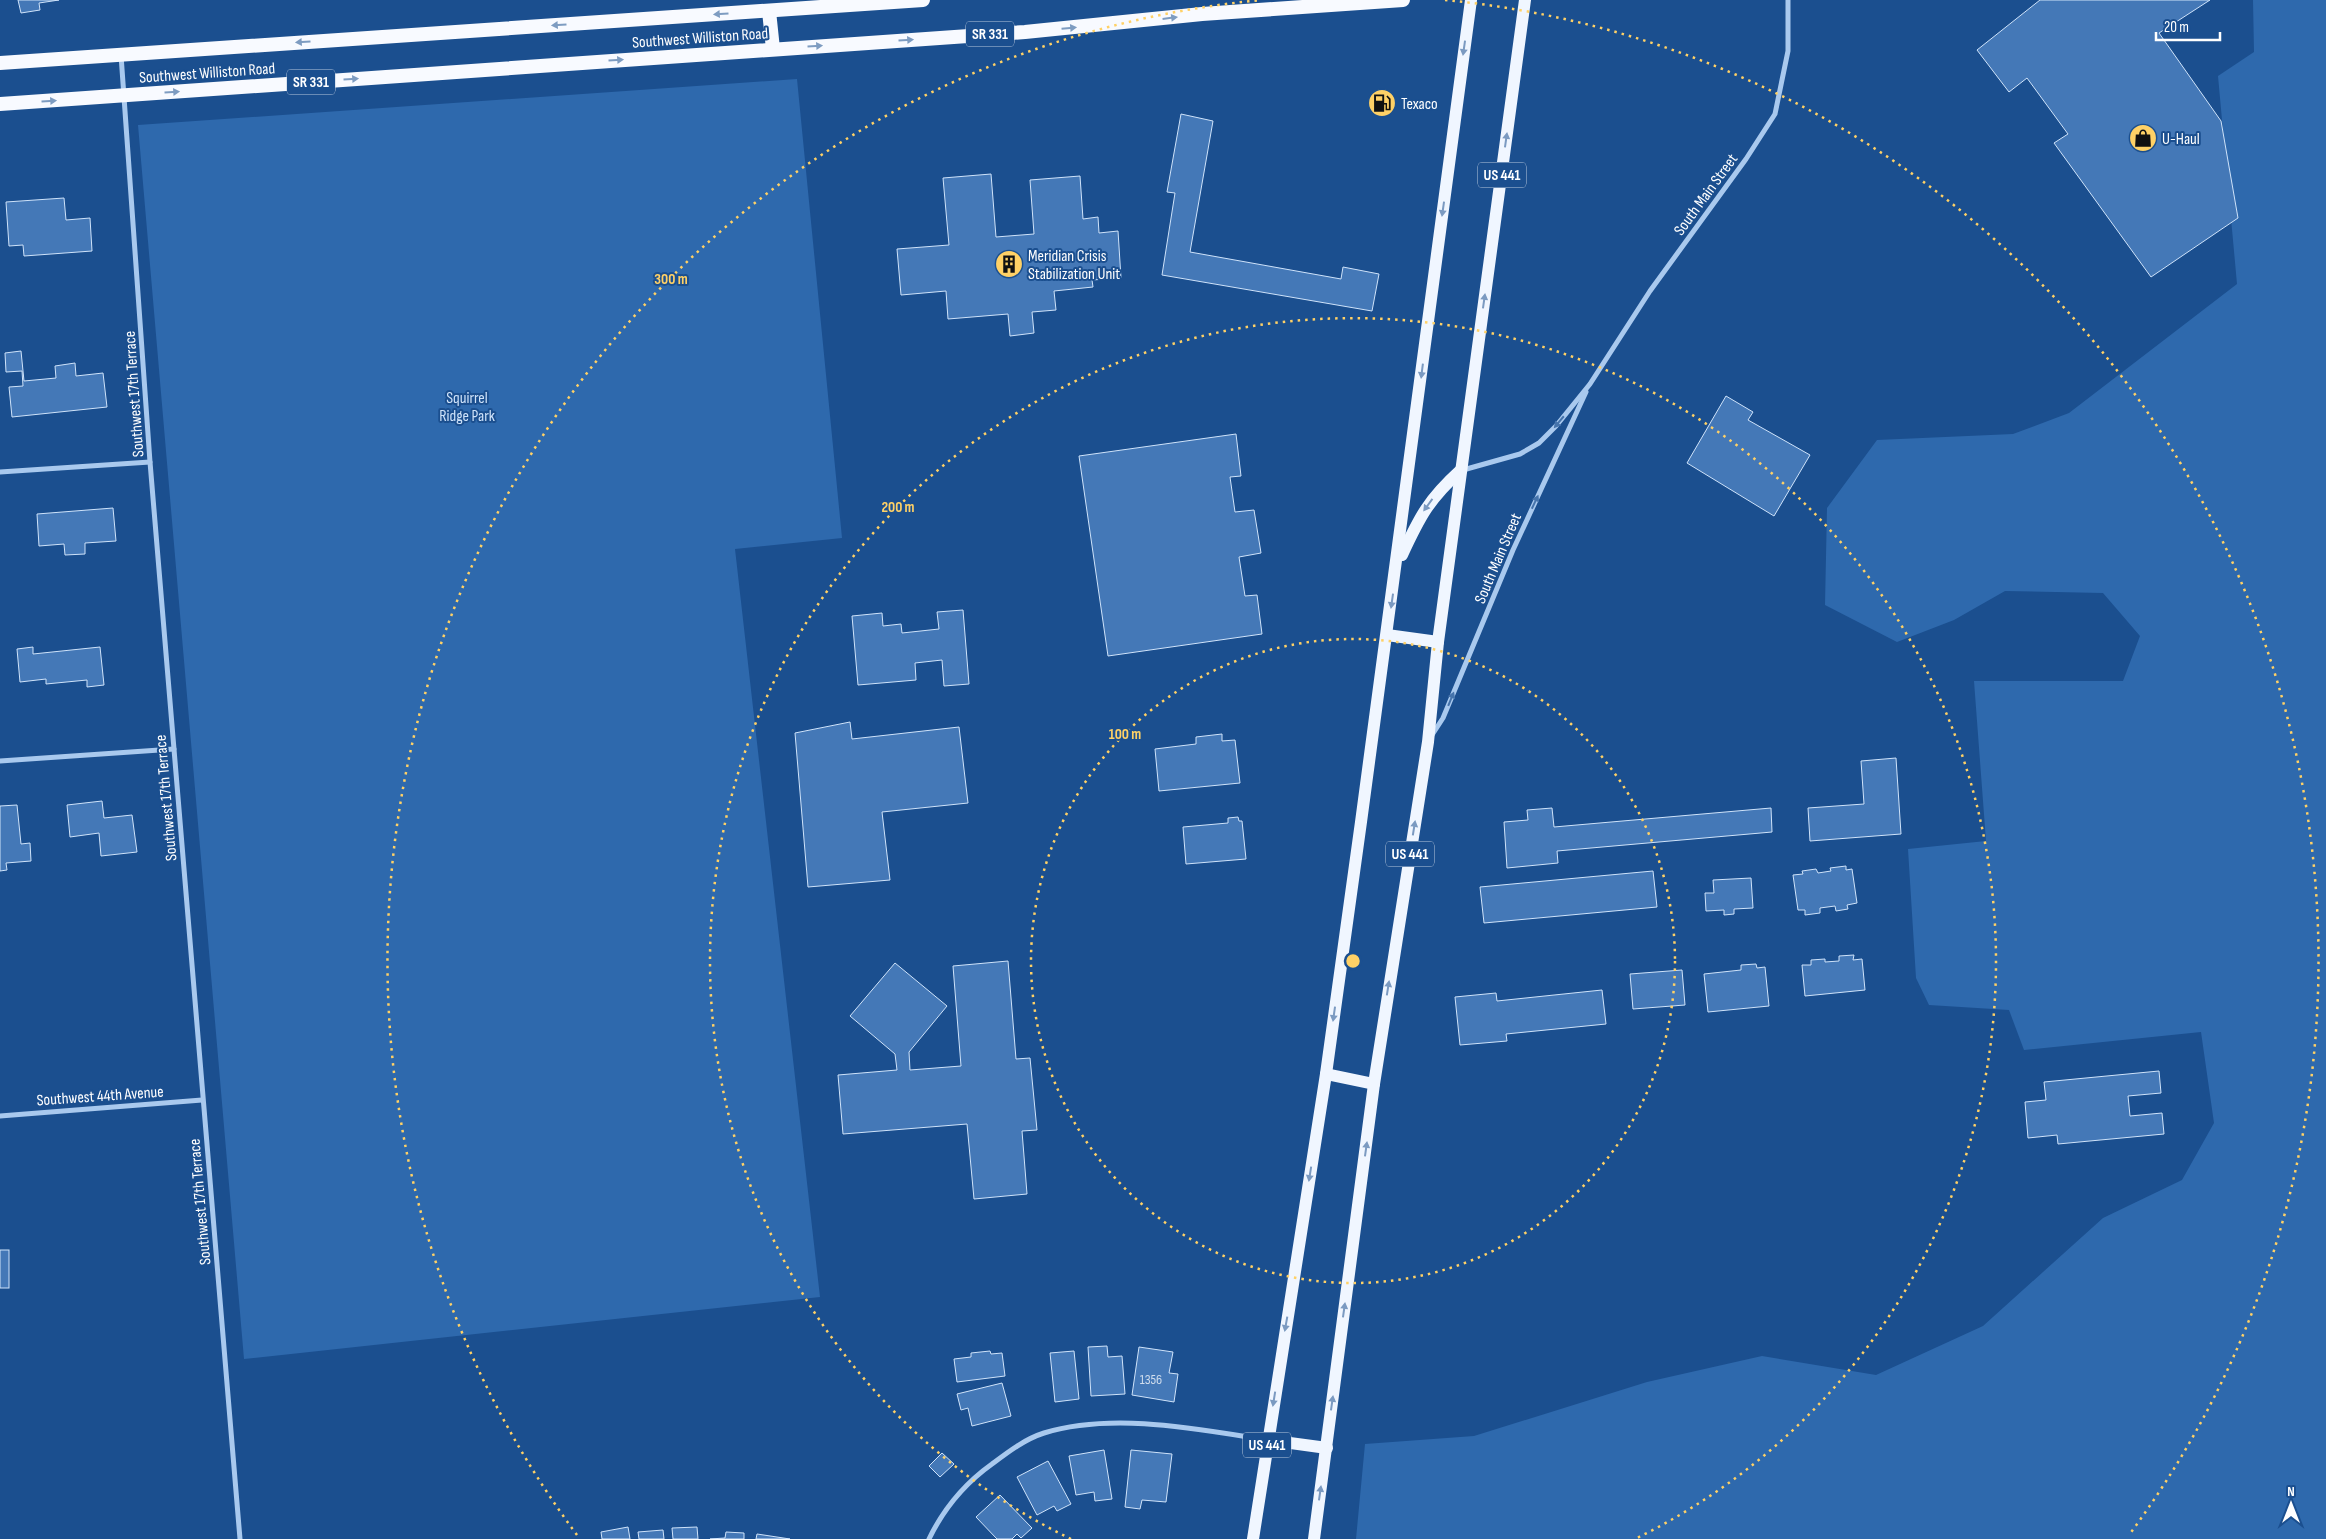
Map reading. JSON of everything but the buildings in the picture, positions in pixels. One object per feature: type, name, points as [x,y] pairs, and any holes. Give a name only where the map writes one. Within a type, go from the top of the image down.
[{"type":"highway","name":"Southwest Williston Road","points":[[0,63],[923,0]]},
{"type":"highway","name":"Southwest Williston Road","points":[[0,104],[1026,32],[1202,14],[1403,0]]},
{"type":"highway","points":[[769,11],[773,49]]},
{"type":"main road","name":"US 441","points":[[1253,1539],[1326,1074],[1387,635],[1471,0]]},
{"type":"main road","name":"US 441","points":[[1314,1539],[1374,1084],[1428,742],[1438,642],[1525,0]]},
{"type":"main road","points":[[1396,566],[1419,517],[1438,492],[1462,470]]},
{"type":"main road","points":[[1387,635],[1438,642]]},
{"type":"main road","points":[[1326,1074],[1374,1084]]},
{"type":"main road","points":[[1268,1440],[1326,1448]]},
{"type":"street","name":"South Main Street","points":[[1428,742],[1443,718],[1513,550],[1590,384],[1650,291],[1775,114],[1788,51],[1788,0]]},
{"type":"street","name":"Southwest 17th Terrace","points":[[121,55],[150,462],[240,1539]]},
{"type":"street","name":"South Main Street","points":[[1462,470],[1520,454],[1539,443],[1590,384]]},
{"type":"street","points":[[0,472],[150,462]]},
{"type":"street","points":[[0,761],[174,749]]},
{"type":"street","name":"Southwest 44th Avenue","points":[[0,1116],[202,1100]]},
{"type":"street","points":[[929,1539],[940,1518],[974,1477],[1015,1447],[1043,1434],[1080,1426],[1170,1426],[1268,1440]]},
{"type":"green space","points":[[2253,0],[2326,0],[2326,1539],[1356,1539],[1365,1444],[1474,1436],[1647,1382],[1762,1356],[1876,1375],[1983,1326],[2103,1218],[2182,1180],[2214,1123],[2201,1032],[2024,1050],[2009,1010],[1929,1005],[1916,978],[1908,849],[1986,841],[1974,681],[2123,681],[2140,636],[2103,593],[2005,591],[1954,620],[1897,642],[1825,605],[1827,508],[1877,440],[2013,434],[2069,413],[2237,284],[2218,76],[2254,52]]},
{"type":"green space","name":"Squirrel Ridge Park","points":[[797,79],[842,538],[735,549],[820,1297],[244,1359],[138,125]]},
{"type":"place","name":"Texaco","points":[[1382,103]]},
{"type":"place","name":"U-Haul","points":[[2143,138]]},
{"type":"place","name":"Meridian Crisis Stabilization Unit","points":[[1009,264]]}]
